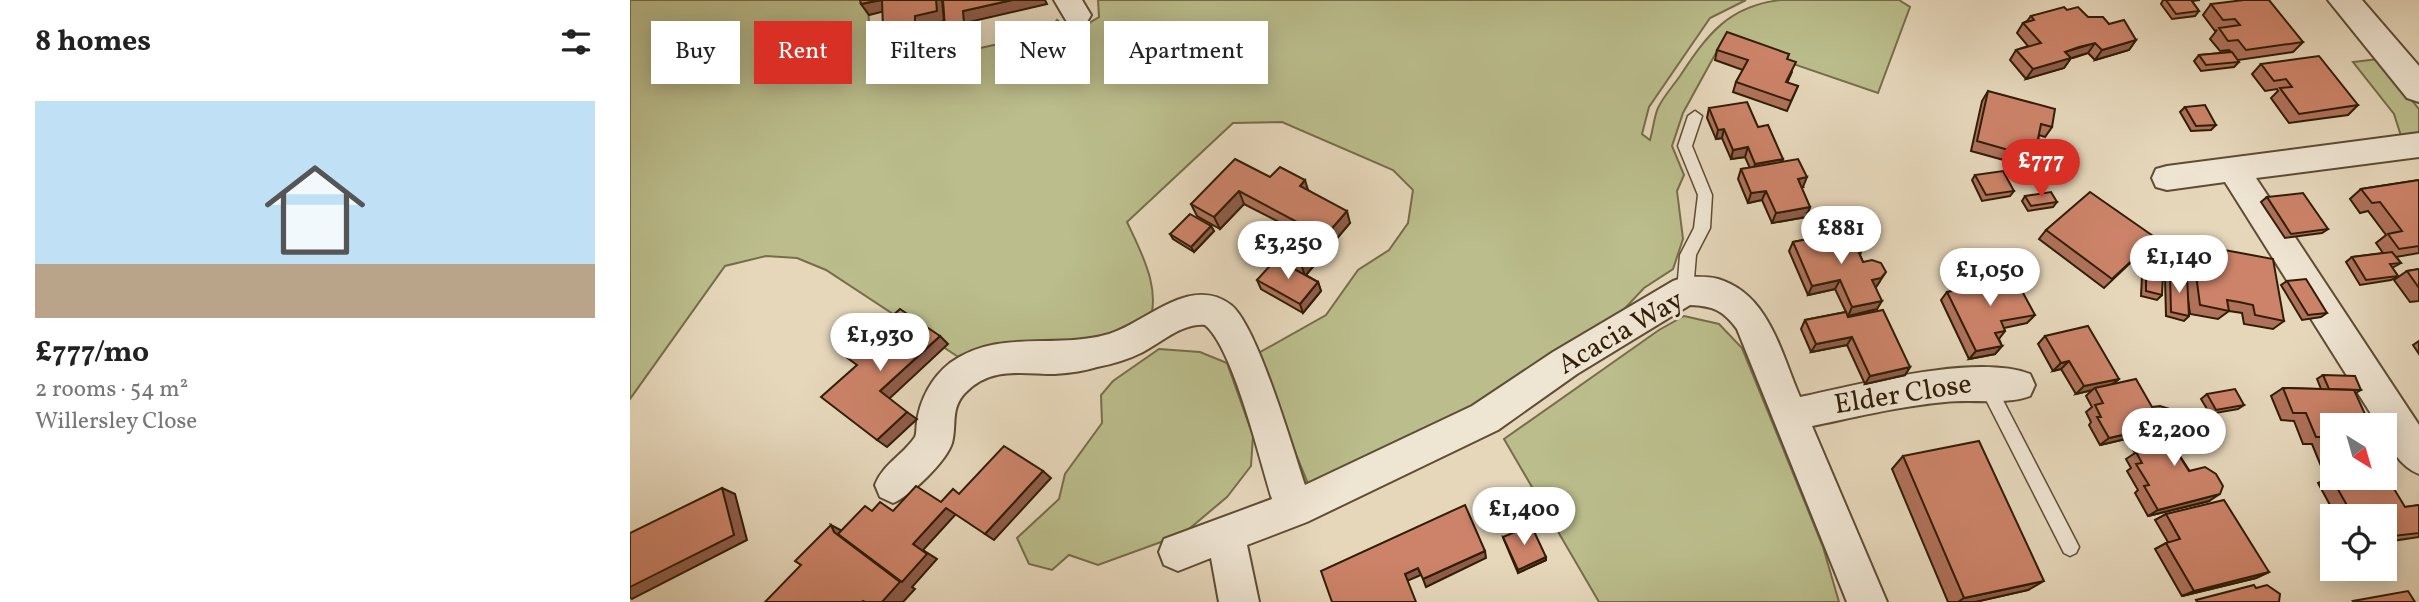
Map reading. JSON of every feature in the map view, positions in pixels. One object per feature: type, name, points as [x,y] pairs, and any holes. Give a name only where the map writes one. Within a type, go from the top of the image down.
[{"type":"street","points":[[2344,0],[2419,89]]},
{"type":"street","points":[[2167,177],[2419,145]]},
{"type":"street","points":[[2233,169],[2419,457]]},
{"type":"street","name":"Acacia Way","points":[[1178,552],[1294,509],[1485,418],[1565,363],[1685,291],[1715,292],[1738,303],[1751,321],[1867,602]]},
{"type":"street","points":[[893,485],[934,442],[933,421],[944,389],[969,370],[1015,356],[1059,359],[1109,351],[1148,333],[1177,314],[1203,309],[1220,316],[1238,345],[1294,509]]},
{"type":"street","name":"Elder Close","points":[[1789,415],[1940,384],[2001,383]]},
{"type":"street","points":[[1227,536],[1239,602]]},
{"type":"lane","points":[[1685,291],[1688,255],[1702,228],[1705,195],[1685,146],[1695,116]]},
{"type":"lane","points":[[2001,383],[2070,547]]},
{"type":"green space","points":[[630,0],[868,0],[866,84],[981,84],[981,48],[995,45],[995,84],[1090,84],[1090,22],[1099,17],[1098,0],[1746,0],[1710,18],[1649,107],[1642,134],[1650,140],[1660,104],[1700,48],[1733,16],[1763,3],[1781,0],[1899,0],[1910,7],[1878,93],[1723,40],[1683,113],[1672,146],[1684,175],[1677,191],[1683,239],[1673,269],[1644,288],[1614,320],[1478,406],[1309,486],[1255,355],[1326,315],[1358,270],[1389,250],[1408,223],[1413,190],[1393,170],[1282,122],[1233,123],[1127,222],[1144,259],[1152,287],[1152,314],[1147,327],[969,364],[826,270],[797,258],[766,256],[725,266],[630,399]]},
{"type":"green space","points":[[2378,59],[2419,109],[2419,134],[2402,139],[2394,114],[2353,62]]},
{"type":"green space","points":[[1684,316],[1719,324],[1742,348],[1823,547],[1839,602],[1599,602],[1504,439],[1659,330]]},
{"type":"green space","points":[[1159,349],[1200,352],[1227,363],[1253,436],[1251,466],[1227,497],[1183,534],[1098,565],[1069,555],[1052,570],[1029,564],[1017,538],[1059,499],[1065,474],[1102,423],[1101,395],[1113,381]]},
{"type":"building","points":[[860,0],[880,0],[861,4]]},
{"type":"building","points":[[882,0],[936,0],[937,11],[915,16],[915,21],[883,21]]},
{"type":"building","points":[[943,0],[1012,0],[963,11],[964,21],[944,21]]},
{"type":"building","points":[[2166,0],[2191,0],[2199,11],[2176,14]]},
{"type":"building","points":[[2269,0],[2303,42],[2246,50],[2238,40],[2228,41],[2219,28],[2240,25],[2235,19],[2223,20],[2211,4]]},
{"type":"building","points":[[2064,7],[2067,10],[2078,7],[2088,17],[2103,17],[2109,24],[2124,20],[2136,40],[2102,50],[2095,43],[2079,47],[2065,52],[2071,58],[2033,69],[2016,50],[2041,43],[2023,23],[2034,20],[2031,16]]},
{"type":"building","points":[[1727,32],[1789,54],[1787,59],[1796,62],[1786,82],[1798,86],[1791,101],[1736,82],[1748,60],[1717,50]]},
{"type":"building","points":[[2232,52],[2239,62],[2206,65],[2199,55]]},
{"type":"building","points":[[2319,56],[2358,105],[2299,114],[2280,88],[2292,87],[2286,79],[2274,81],[2261,64]]},
{"type":"building","points":[[1988,91],[2055,109],[2052,127],[2041,124],[2038,139],[2050,143],[2047,161],[1977,141]]},
{"type":"building","points":[[1747,102],[1758,127],[1768,125],[1783,159],[1755,164],[1748,147],[1733,150],[1724,129],[1718,130],[1709,108]]},
{"type":"building","points":[[2205,105],[2216,125],[2196,126],[2185,107]]},
{"type":"building","points":[[1235,159],[1270,177],[1280,167],[1305,180],[1300,186],[1347,211],[1301,264],[1274,250],[1299,223],[1239,191],[1214,217],[1191,204]]},
{"type":"building","points":[[1798,159],[1807,177],[1798,179],[1810,207],[1776,213],[1766,191],[1751,193],[1741,169]]},
{"type":"building","points":[[2003,171],[2014,191],[1986,195],[1975,175]]},
{"type":"building","points":[[2419,180],[2419,246],[2399,249],[2388,234],[2402,231],[2380,202],[2372,203],[2361,189]]},
{"type":"building","points":[[2051,192],[2057,202],[2031,206],[2025,196]]},
{"type":"building","points":[[2090,192],[2156,238],[2112,279],[2046,230]]},
{"type":"building","points":[[2303,193],[2328,229],[2291,234],[2267,197]]},
{"type":"building","points":[[1835,208],[1846,231],[1818,237],[1807,213]]},
{"type":"building","points":[[1190,214],[1211,226],[1191,247],[1170,234]]},
{"type":"building","points":[[1853,230],[1862,250],[1858,251],[1863,262],[1872,260],[1881,263],[1886,272],[1881,278],[1872,280],[1882,301],[1852,307],[1840,280],[1812,286],[1793,242]]},
{"type":"building","points":[[2192,244],[2273,259],[2284,321],[2255,315],[2253,305],[2239,302],[2227,300],[2229,311],[2200,305]]},
{"type":"building","points":[[2392,252],[2401,263],[2390,264],[2398,276],[2366,280],[2352,257]]},
{"type":"building","points":[[1276,259],[1318,282],[1300,304],[1257,280]]},
{"type":"building","points":[[2009,267],[2035,315],[2001,321],[2005,331],[1995,333],[2002,346],[1976,351],[1947,292],[1996,282],[1990,270]]},
{"type":"building","points":[[2419,269],[2419,288],[2407,271]]},
{"type":"building","points":[[2146,271],[2163,275],[2162,295],[2146,291]]},
{"type":"building","points":[[2170,274],[2187,277],[2189,316],[2171,312]]},
{"type":"building","points":[[2306,279],[2327,313],[2308,315],[2287,281]]},
{"type":"building","points":[[900,309],[940,336],[880,391],[907,412],[877,440],[821,397],[857,365],[846,357]]},
{"type":"building","points":[[1883,310],[1910,367],[1870,376],[1852,337],[1816,344],[1805,320],[1846,312],[1848,317]]},
{"type":"building","points":[[2088,326],[2119,379],[2084,386],[2069,361],[2061,363],[2045,336]]},
{"type":"building","points":[[2323,375],[2355,376],[2361,390],[2329,389]]},
{"type":"building","points":[[2136,379],[2152,407],[2170,409],[2175,418],[2170,424],[2109,438],[2097,417],[2101,417],[2095,405],[2103,403],[2095,388]]},
{"type":"building","points":[[2283,388],[2354,390],[2365,413],[2320,413],[2320,437],[2316,437],[2306,413],[2293,413]]},
{"type":"building","points":[[2235,389],[2244,405],[2216,410],[2207,394]]},
{"type":"building","points":[[2192,422],[2205,442],[2175,449],[2189,471],[2205,467],[2216,474],[2223,486],[2220,494],[2158,510],[2144,486],[2149,485],[2136,464],[2142,463],[2136,452],[2147,450],[2138,435]]},
{"type":"building","points":[[1979,441],[2044,581],[1964,598],[1903,456]]},
{"type":"building","points":[[1004,446],[1043,471],[985,534],[946,508],[913,544],[927,554],[902,582],[838,534],[865,506],[872,511],[880,502],[893,511],[916,486],[941,502],[953,489],[959,494]]},
{"type":"building","points":[[722,488],[734,535],[630,587],[630,533]]},
{"type":"building","points":[[2338,490],[2395,490],[2405,507],[2419,505],[2419,533],[2397,536],[2397,504],[2346,504]]},
{"type":"building","points":[[2224,500],[2269,572],[2194,591],[2166,543],[2180,539],[2166,514]]},
{"type":"building","points":[[1465,505],[1485,551],[1423,579],[1418,568],[1405,574],[1416,602],[1332,602],[1321,571]]},
{"type":"building","points":[[831,525],[834,532],[900,582],[882,602],[765,602],[801,565],[795,561]]},
{"type":"building","points":[[1531,525],[1546,557],[1518,570],[1503,537]]},
{"type":"building","points":[[2254,585],[2256,588],[2267,585],[2280,594],[2279,602],[2196,600]]},
{"type":"building","points":[[2408,591],[2415,602],[2353,601]]}]
